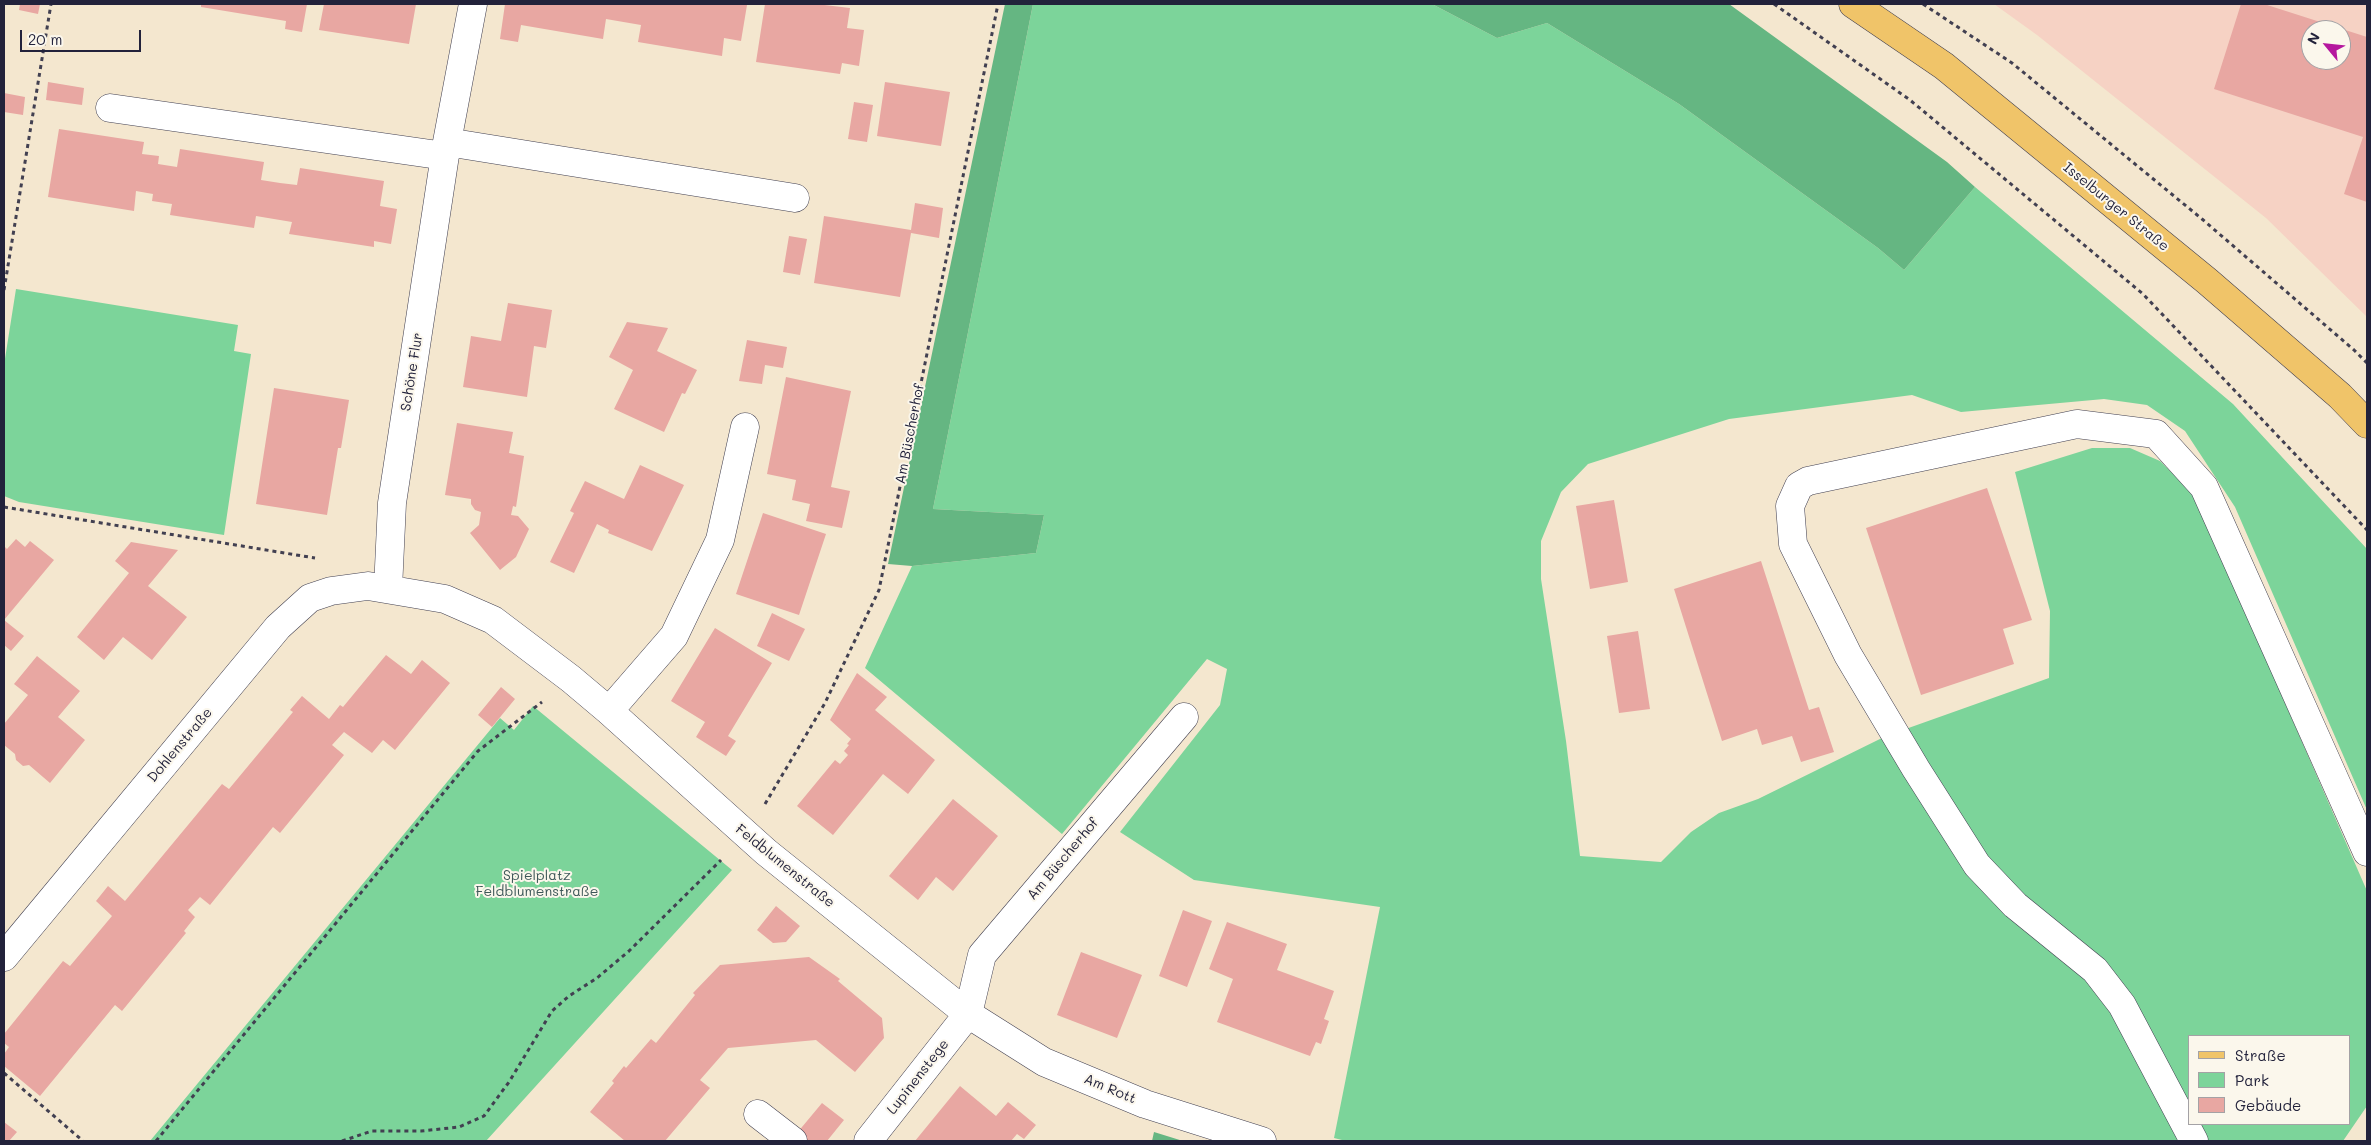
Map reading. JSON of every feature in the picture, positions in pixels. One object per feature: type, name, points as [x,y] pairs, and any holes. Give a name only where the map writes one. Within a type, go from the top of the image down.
[{"type":"main road","name":"Isselburger Straße","points":[[1853,4],[1944,66],[2207,281],[2340,396],[2367,424]]},
{"type":"street","name":"Schöne Flur","points":[[388,589],[392,503],[446,149],[472,4]]},
{"type":"street","points":[[110,108],[446,149],[795,198]]},
{"type":"street","points":[[2194,1141],[2122,1005],[2095,970],[2015,905],[1977,865],[1916,769],[1848,655],[1793,544],[1790,506],[1799,486],[1808,481],[2077,424],[2156,434],[2204,488],[2367,852]]},
{"type":"street","points":[[609,711],[674,636],[720,540],[745,427]]},
{"type":"street","name":"Dohlenstraße","points":[[4,958],[278,627],[310,598],[331,591],[368,586],[388,589]]},
{"type":"street","name":"Feldblumenstraße","points":[[388,589],[445,599],[493,620],[609,711],[746,835],[968,1014]]},
{"type":"street","name":"Am Büscherhof","points":[[968,1014],[982,955],[1184,717]]},
{"type":"street","name":"Lupinenstege","points":[[868,1141],[968,1014]]},
{"type":"street","name":"Am Rott","points":[[968,1014],[1044,1062],[1144,1104],[1262,1141]]},
{"type":"street","points":[[758,1114],[793,1141]]},
{"type":"path","points":[[4,290],[51,4]]},
{"type":"path","name":"Am Büscherhof","points":[[342,1141],[372,1131],[421,1131],[459,1127],[484,1116],[509,1082],[552,1011],[568,996],[597,978],[629,951],[746,835],[825,703],[879,590],[998,4]]},
{"type":"path","points":[[1774,4],[1910,100],[2143,294],[2367,530]]},
{"type":"path","points":[[1923,4],[2012,63],[2202,219],[2367,363]]},
{"type":"path","points":[[4,507],[326,559],[331,591]]},
{"type":"path","points":[[156,1141],[478,751],[571,680]]},
{"type":"path","points":[[4,1073],[83,1141]]},
{"type":"shaded area","points":[[1994,4],[2367,4],[2367,317],[2266,218],[2037,35]]},
{"type":"green space","points":[[1005,4],[1033,4],[933,509],[1044,515],[1036,553],[912,566],[888,564]]},
{"type":"green space","points":[[1033,4],[1432,4],[1497,38],[1547,23],[1679,104],[1878,248],[1904,270],[1975,187],[2233,404],[2367,549],[2367,810],[2235,507],[2185,431],[2147,405],[2104,399],[1961,412],[1912,395],[1729,419],[1588,464],[1561,492],[1541,541],[1541,579],[1566,741],[1580,856],[1661,862],[1691,832],[1719,813],[1758,799],[1886,736],[2049,678],[2050,611],[2015,472],[2092,448],[2130,448],[2160,461],[2194,494],[2367,891],[2367,1106],[2343,1141],[1346,1141],[1334,1138],[1380,907],[1194,880],[1120,832],[1220,705],[1227,669],[1207,659],[1062,834],[865,668],[912,566],[1036,553],[1044,515],[933,509]]},
{"type":"green space","points":[[1432,4],[1729,4],[1947,162],[1975,187],[1904,270],[1878,248],[1679,104],[1547,23],[1497,38]]},
{"type":"green space","points":[[16,289],[238,325],[234,351],[251,354],[224,535],[19,502],[4,496],[4,365]]},
{"type":"green space","name":"Spielplatz Feldblumenstraße","points":[[533,706],[732,870],[486,1141],[150,1141],[500,718],[514,730]]},
{"type":"green space","points":[[1154,1132],[1183,1141],[1152,1141]]},
{"type":"building","points":[[20,4],[40,4],[38,14],[19,10]]},
{"type":"building","points":[[201,4],[307,4],[302,32],[285,29],[286,21],[201,7]]},
{"type":"building","points":[[324,4],[416,4],[409,44],[319,30]]},
{"type":"building","points":[[505,4],[747,5],[741,41],[724,38],[722,56],[638,42],[641,25],[606,19],[603,39],[521,25],[518,42],[500,39]]},
{"type":"building","points":[[765,4],[816,4],[850,8],[847,28],[864,30],[859,66],[842,63],[840,74],[756,62]]},
{"type":"building","points":[[2241,4],[2264,4],[2314,20],[2301,20],[2301,70],[2351,70],[2351,32],[2367,37],[2367,202],[2344,194],[2363,137],[2214,89]]},
{"type":"building","points":[[48,82],[84,88],[82,105],[46,100]]},
{"type":"building","points":[[885,82],[950,92],[941,146],[877,136]]},
{"type":"building","points":[[4,93],[25,97],[23,115],[4,112]]},
{"type":"building","points":[[854,102],[873,105],[867,142],[848,139]]},
{"type":"building","points":[[59,129],[144,142],[142,154],[159,156],[158,164],[177,167],[180,149],[264,162],[261,180],[280,183],[297,185],[300,168],[384,181],[380,206],[397,209],[391,244],[374,241],[374,247],[289,234],[292,222],[256,216],[254,228],[170,215],[172,204],[152,201],[153,194],[136,191],[134,211],[48,197]]},
{"type":"building","points":[[915,203],[943,208],[939,238],[911,233],[900,297],[814,283],[824,216],[911,230]]},
{"type":"building","points":[[789,236],[807,239],[800,275],[783,272]]},
{"type":"building","points":[[508,303],[552,310],[546,348],[534,346],[527,397],[463,387],[471,336],[501,341]]},
{"type":"building","points":[[627,322],[668,328],[657,351],[697,370],[685,394],[682,393],[664,432],[614,409],[633,370],[609,357]]},
{"type":"building","points":[[747,340],[787,347],[783,368],[765,365],[762,384],[739,381]]},
{"type":"building","points":[[786,377],[851,391],[831,487],[850,491],[842,528],[806,521],[810,504],[792,500],[796,480],[767,474]]},
{"type":"building","points":[[274,388],[349,400],[341,448],[338,448],[327,515],[256,504]]},
{"type":"building","points":[[457,423],[513,432],[509,453],[524,456],[516,507],[513,506],[511,515],[518,516],[529,529],[516,557],[500,570],[470,533],[479,525],[481,512],[475,510],[471,504],[471,499],[445,495]]},
{"type":"building","points":[[640,465],[684,485],[652,551],[608,533],[609,530],[597,524],[574,573],[550,562],[574,513],[570,511],[585,481],[624,499]]},
{"type":"building","points":[[1987,488],[2032,620],[2003,629],[2014,664],[1921,695],[1866,528]]},
{"type":"building","points":[[1614,500],[1628,582],[1590,589],[1576,506]]},
{"type":"building","points":[[763,513],[826,534],[799,615],[736,594]]},
{"type":"building","points":[[16,539],[25,547],[30,541],[54,560],[4,620],[4,546],[7,549]]},
{"type":"building","points":[[131,542],[178,550],[148,586],[187,617],[152,660],[123,637],[104,660],[77,637],[129,573],[115,561]]},
{"type":"building","points":[[1761,561],[1809,710],[1819,707],[1834,752],[1801,762],[1792,736],[1762,745],[1757,729],[1722,741],[1674,589]]},
{"type":"building","points":[[772,613],[805,629],[789,661],[757,646]]},
{"type":"building","points":[[4,620],[24,636],[11,651],[4,645]]},
{"type":"building","points":[[715,628],[772,663],[728,736],[736,741],[726,756],[696,737],[705,722],[671,701]]},
{"type":"building","points":[[1638,631],[1650,709],[1619,713],[1607,636]]},
{"type":"building","points":[[386,655],[411,674],[422,660],[450,683],[395,750],[383,740],[372,753],[344,732],[332,745],[344,755],[280,833],[273,827],[210,905],[200,897],[188,910],[195,917],[184,931],[186,933],[122,1011],[115,1005],[40,1096],[4,1066],[4,1054],[9,1047],[4,1043],[4,1034],[63,961],[70,966],[112,916],[96,901],[108,886],[125,901],[222,784],[229,789],[293,712],[290,710],[302,696],[329,719],[340,705],[343,707]]},
{"type":"building","points":[[37,656],[80,691],[58,717],[85,740],[50,783],[29,765],[23,766],[16,760],[15,754],[4,745],[4,724],[28,695],[14,684]]},
{"type":"building","points":[[857,673],[887,697],[875,710],[935,760],[908,794],[883,774],[833,835],[797,806],[835,760],[840,764],[848,755],[844,751],[851,739],[830,720]]},
{"type":"building","points":[[501,687],[515,699],[492,727],[478,715]]},
{"type":"building","points":[[953,799],[998,836],[953,891],[936,877],[918,900],[889,876]]},
{"type":"building","points":[[776,906],[800,926],[786,942],[773,943],[757,930]]},
{"type":"building","points":[[1183,910],[1212,921],[1187,987],[1159,976]]},
{"type":"building","points":[[1227,922],[1287,944],[1277,970],[1334,991],[1324,1019],[1329,1021],[1321,1044],[1316,1042],[1310,1056],[1217,1022],[1233,979],[1209,969]]},
{"type":"building","points":[[1081,952],[1142,975],[1117,1038],[1057,1015]]},
{"type":"building","points":[[809,957],[840,979],[838,981],[882,1018],[884,1038],[855,1072],[816,1040],[728,1048],[700,1080],[710,1088],[665,1141],[625,1141],[590,1112],[614,1083],[612,1081],[624,1066],[626,1068],[651,1039],[656,1043],[695,995],[693,993],[720,965]]},
{"type":"building","points":[[960,1086],[996,1116],[1008,1102],[1036,1125],[1024,1139],[1017,1134],[1011,1141],[915,1141]]},
{"type":"building","points":[[822,1103],[844,1120],[827,1141],[807,1141],[797,1133]]},
{"type":"building","points":[[4,1122],[17,1132],[9,1141],[4,1141]]}]
